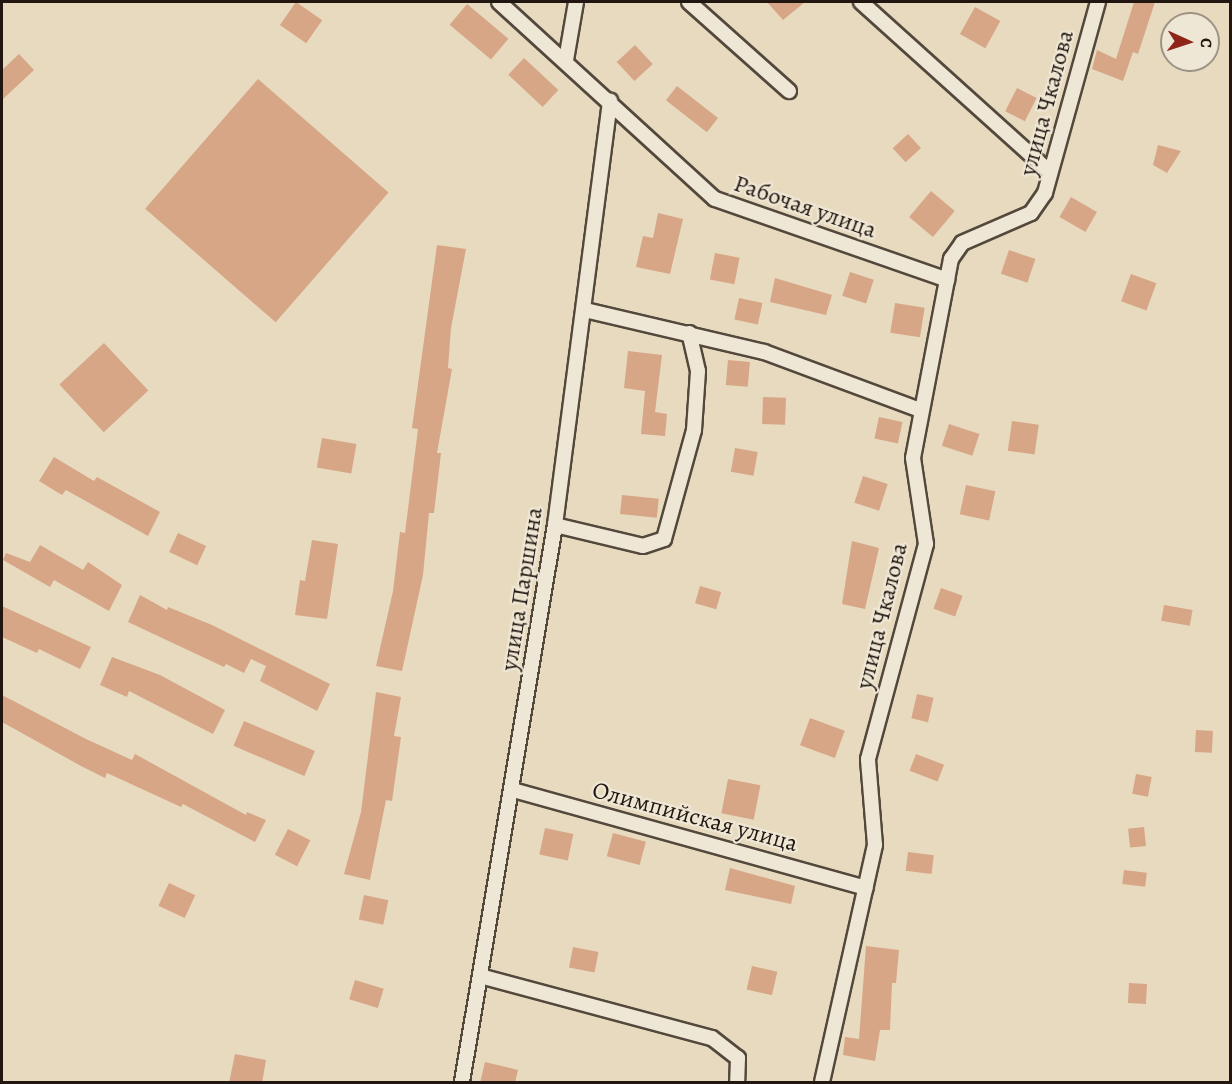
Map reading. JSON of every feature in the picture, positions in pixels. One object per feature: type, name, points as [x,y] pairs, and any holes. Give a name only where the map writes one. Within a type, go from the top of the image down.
[{"type":"street","name":"Рабочая улица","points":[[499,2],[566,60],[715,199],[947,280]]},
{"type":"street","points":[[566,60],[576,2]]},
{"type":"street","points":[[689,2],[789,91]]},
{"type":"street","points":[[861,2],[1050,172]]},
{"type":"street","name":"улица Чкалова","points":[[822,1083],[875,845],[868,759],[926,544],[913,458],[920,410],[951,259],[962,243],[1030,213],[1045,193],[1098,2]]},
{"type":"street","name":"улица Паршина","points":[[462,1083],[513,790],[555,525],[585,310],[610,101]]},
{"type":"street","points":[[585,310],[764,352],[920,410]]},
{"type":"street","points":[[555,525],[643,546],[664,539],[694,430],[698,371],[689,333]]},
{"type":"street","name":"Олимпийская улица","points":[[513,790],[866,888]]},
{"type":"street","points":[[480,976],[712,1038],[738,1058],[737,1083]]},
{"type":"building","points":[[296,2],[322,20],[306,43],[280,25]]},
{"type":"building","points":[[767,2],[805,2],[783,20]]},
{"type":"building","points":[[1134,2],[1155,2],[1138,54],[1133,52],[1123,81],[1092,69],[1097,50],[1116,59]]},
{"type":"building","points":[[467,4],[508,39],[491,59],[450,25]]},
{"type":"building","points":[[975,7],[1000,21],[985,48],[960,34]]},
{"type":"building","points":[[635,45],[653,64],[634,81],[617,62]]},
{"type":"building","points":[[19,54],[34,70],[2,100],[2,70]]},
{"type":"building","points":[[524,58],[558,90],[543,107],[508,75]]},
{"type":"building","points":[[258,79],[389,192],[276,322],[145,209]]},
{"type":"building","points":[[677,86],[718,118],[707,132],[666,100]]},
{"type":"building","points":[[1017,88],[1037,98],[1025,121],[1005,111]]},
{"type":"building","points":[[908,134],[921,148],[906,162],[893,148]]},
{"type":"building","points":[[1158,145],[1181,151],[1167,173],[1153,165]]},
{"type":"building","points":[[931,191],[955,211],[933,237],[909,217]]},
{"type":"building","points":[[1071,197],[1097,212],[1085,232],[1060,217]]},
{"type":"building","points":[[658,213],[683,219],[670,274],[636,267],[643,236],[653,238]]},
{"type":"building","points":[[437,245],[466,249],[451,328],[448,368],[452,369],[437,453],[441,453],[434,513],[429,513],[423,575],[402,671],[376,666],[393,591],[400,532],[405,533],[418,429],[412,428]]},
{"type":"building","points":[[1009,250],[1035,259],[1027,283],[1001,274]]},
{"type":"building","points":[[715,253],[740,258],[734,284],[710,280]]},
{"type":"building","points":[[850,272],[874,280],[866,304],[842,296]]},
{"type":"building","points":[[1131,274],[1156,283],[1146,310],[1121,301]]},
{"type":"building","points":[[775,278],[832,295],[826,315],[770,302]]},
{"type":"building","points":[[739,298],[762,303],[758,325],[734,320]]},
{"type":"building","points":[[895,303],[925,308],[920,337],[890,333]]},
{"type":"building","points":[[104,343],[148,391],[104,432],[59,385]]},
{"type":"building","points":[[628,351],[662,355],[655,412],[667,414],[665,436],[641,434],[645,391],[624,388]]},
{"type":"building","points":[[728,360],[750,362],[748,387],[726,385]]},
{"type":"building","points":[[763,397],[786,398],[785,425],[762,424]]},
{"type":"building","points":[[879,417],[902,422],[898,444],[874,439]]},
{"type":"building","points":[[1012,421],[1039,425],[1035,454],[1008,451]]},
{"type":"building","points":[[949,424],[979,434],[972,456],[942,446]]},
{"type":"building","points":[[322,438],[356,444],[351,474],[317,468]]},
{"type":"building","points":[[735,448],[758,452],[753,476],[731,472]]},
{"type":"building","points":[[54,457],[94,481],[97,477],[160,512],[148,536],[66,490],[62,495],[39,481]]},
{"type":"building","points":[[863,476],[888,484],[879,511],[854,503]]},
{"type":"building","points":[[966,485],[995,491],[989,521],[960,514]]},
{"type":"building","points":[[622,495],[659,499],[657,518],[620,514]]},
{"type":"building","points":[[178,533],[206,546],[197,565],[169,552]]},
{"type":"building","points":[[312,540],[338,544],[327,619],[295,615],[300,580],[305,581]]},
{"type":"building","points":[[852,541],[879,548],[865,609],[842,604]]},
{"type":"building","points":[[40,545],[83,570],[88,562],[122,585],[109,611],[54,580],[50,587],[3,560],[6,553],[30,562]]},
{"type":"building","points":[[700,586],[721,592],[716,609],[695,603]]},
{"type":"building","points":[[941,588],[963,596],[955,617],[933,609]]},
{"type":"building","points":[[140,595],[167,610],[168,607],[212,625],[330,684],[317,711],[260,681],[266,666],[251,659],[244,673],[226,664],[224,667],[128,622]]},
{"type":"building","points":[[1164,605],[1193,610],[1190,626],[1161,621]]},
{"type":"building","points":[[2,606],[91,647],[80,669],[39,649],[37,653],[2,637]]},
{"type":"building","points":[[112,657],[160,675],[225,710],[213,734],[129,691],[127,697],[100,685]]},
{"type":"building","points":[[376,692],[401,697],[394,736],[401,737],[392,801],[386,800],[370,880],[344,874],[361,812]]},
{"type":"building","points":[[917,694],[934,698],[928,722],[911,718]]},
{"type":"building","points":[[2,695],[132,760],[135,754],[246,815],[247,812],[266,820],[255,842],[183,804],[181,807],[107,773],[105,778],[2,722]]},
{"type":"building","points":[[810,718],[845,731],[835,758],[800,745]]},
{"type":"building","points":[[244,721],[315,751],[304,776],[233,746]]},
{"type":"building","points":[[1196,730],[1213,731],[1212,753],[1195,752]]},
{"type":"building","points":[[916,754],[944,765],[938,782],[910,771]]},
{"type":"building","points":[[1136,774],[1152,777],[1148,797],[1132,794]]},
{"type":"building","points":[[728,779],[760,785],[754,820],[721,813]]},
{"type":"building","points":[[1144,827],[1146,846],[1130,848],[1128,829]]},
{"type":"building","points":[[545,828],[573,834],[568,860],[539,854]]},
{"type":"building","points":[[288,829],[310,840],[297,866],[275,855]]},
{"type":"building","points":[[613,833],[646,842],[640,865],[607,856]]},
{"type":"building","points":[[908,852],[934,855],[931,874],[906,871]]},
{"type":"building","points":[[730,868],[795,886],[791,904],[725,890]]},
{"type":"building","points":[[1124,870],[1147,873],[1145,887],[1122,884]]},
{"type":"building","points":[[169,883],[195,895],[185,918],[158,906]]},
{"type":"building","points":[[364,895],[388,900],[383,925],[359,919]]},
{"type":"building","points":[[866,946],[899,950],[896,983],[892,983],[890,1030],[880,1030],[875,1061],[843,1055],[845,1037],[859,1039]]},
{"type":"building","points":[[573,947],[599,952],[595,973],[569,968]]},
{"type":"building","points":[[752,966],[777,972],[772,995],[747,989]]},
{"type":"building","points":[[355,980],[384,989],[378,1008],[349,999]]},
{"type":"building","points":[[1129,983],[1147,984],[1146,1004],[1128,1003]]},
{"type":"building","points":[[235,1054],[266,1060],[262,1083],[229,1083]]},
{"type":"building","points":[[485,1062],[518,1070],[515,1083],[480,1083]]}]
